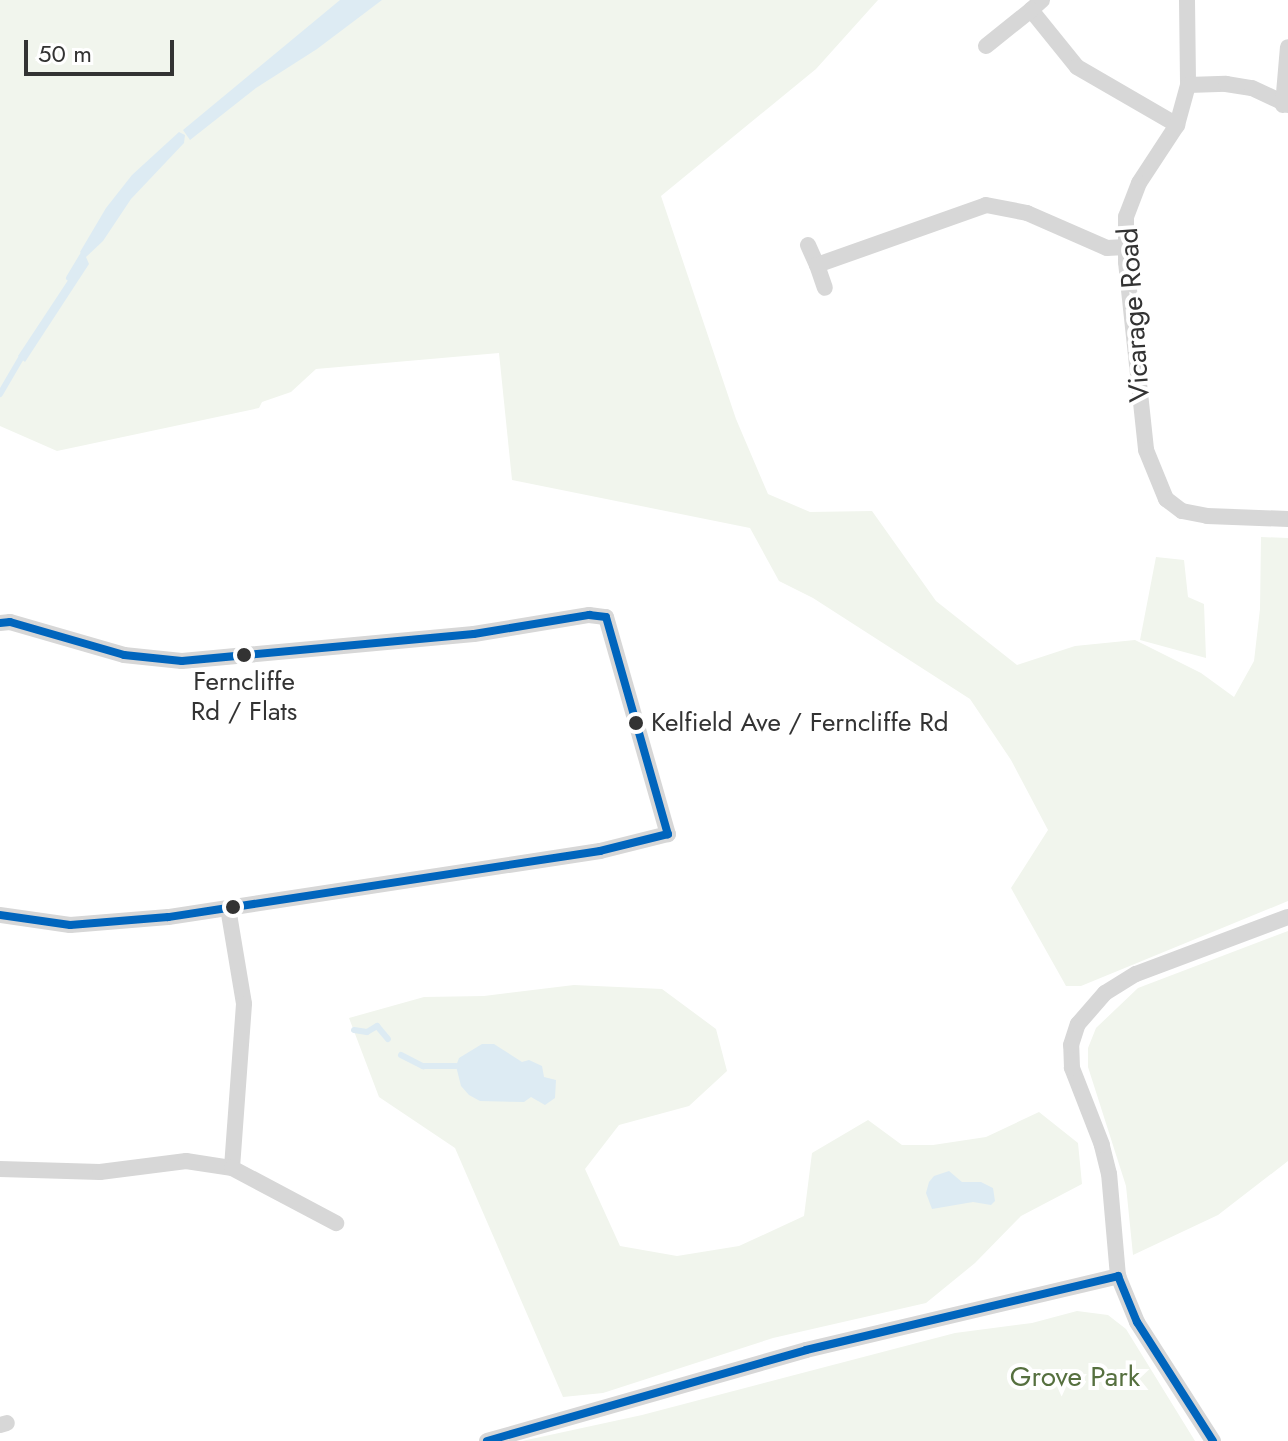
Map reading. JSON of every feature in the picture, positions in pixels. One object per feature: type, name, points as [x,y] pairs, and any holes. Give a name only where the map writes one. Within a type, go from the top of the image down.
[{"type":"street","name":"Vicarage Road","points":[[1187,0],[1188,85],[1177,125],[1139,183],[1126,217],[1125,247],[1146,450],[1166,499],[1182,511],[1207,516],[1288,519]]},
{"type":"street","points":[[986,46],[1036,5],[1077,67],[1177,125]]},
{"type":"street","points":[[1188,85],[1226,84],[1252,88],[1286,105],[1288,47]]},
{"type":"street","points":[[817,265],[986,205],[1027,213],[1107,248],[1125,247]]},
{"type":"street","points":[[808,245],[825,288]]},
{"type":"street","points":[[0,623],[10,622],[124,655],[182,661],[474,634],[589,615],[606,617],[668,834],[600,851],[121,923],[70,925],[0,915]]},
{"type":"street","points":[[228,908],[244,1004],[232,1168]]},
{"type":"street","points":[[1213,1441],[1137,1322],[1118,1276],[1109,1174],[1102,1145],[1072,1068],[1071,1045],[1078,1024],[1105,993],[1136,974],[1288,917]]},
{"type":"street","points":[[0,1169],[100,1172],[186,1161],[232,1168],[336,1223]]},
{"type":"street","points":[[487,1441],[806,1350],[1118,1276]]},
{"type":"green space","points":[[0,0],[878,0],[816,69],[661,196],[736,419],[768,494],[810,512],[872,511],[936,601],[1017,665],[1075,646],[1135,640],[1201,673],[1234,697],[1254,661],[1260,609],[1261,537],[1288,538],[1288,901],[1081,986],[1066,986],[1011,888],[1048,830],[1011,760],[970,699],[813,598],[779,581],[750,528],[512,480],[499,353],[316,369],[291,392],[262,402],[259,408],[57,451],[0,426]]},
{"type":"green space","points":[[1156,557],[1184,560],[1188,597],[1204,604],[1206,658],[1140,640]]},
{"type":"green space","points":[[1288,931],[1288,1161],[1218,1215],[1133,1255],[1126,1186],[1088,1067],[1088,1048],[1096,1028],[1138,988]]},
{"type":"green space","points":[[574,985],[662,989],[716,1029],[727,1071],[689,1106],[619,1125],[585,1169],[620,1246],[677,1256],[739,1246],[804,1216],[812,1153],[868,1120],[902,1145],[933,1145],[986,1137],[1039,1112],[1078,1143],[1082,1184],[1021,1216],[975,1263],[926,1303],[773,1338],[603,1393],[563,1397],[455,1148],[379,1097],[349,1018],[424,997],[484,996]]},
{"type":"green space","name":"Grove Park","points":[[1077,1311],[1108,1315],[1126,1329],[1195,1441],[522,1441],[642,1415],[955,1333],[1032,1323]]},
{"type":"shaded area","points":[[340,0],[382,0],[317,49],[256,88],[190,140],[183,130]]},
{"type":"shaded area","points":[[179,132],[185,135],[184,143],[131,199],[103,241],[86,257],[89,264],[25,362],[18,356],[84,256],[80,252],[106,208],[132,175]]},
{"type":"shaded area","points":[[482,1044],[494,1044],[522,1062],[529,1060],[542,1066],[544,1077],[556,1080],[555,1098],[545,1105],[531,1097],[524,1102],[480,1101],[469,1095],[461,1086],[456,1066],[459,1058]]},
{"type":"shaded area","points":[[949,1171],[962,1182],[981,1182],[993,1188],[995,1201],[991,1205],[973,1202],[932,1209],[926,1193],[929,1182],[934,1176]]},
{"type":"waterway","points":[[69,278],[86,250]]},
{"type":"waterway","points":[[0,394],[24,353]]},
{"type":"waterway","points":[[354,1030],[367,1032],[377,1026],[388,1039]]},
{"type":"waterway","points":[[401,1055],[423,1066],[456,1066]]},
{"type":"transit line","points":[[0,623],[10,622],[124,655],[182,661],[474,634],[589,615],[606,617],[668,834],[600,851],[168,917],[70,925],[0,915]]},
{"type":"transit line","points":[[487,1441],[806,1350],[1118,1276],[1137,1322],[1213,1441]]},
{"type":"place","name":"Ferncliffe Rd / Flats","points":[[244,655]]},
{"type":"place","name":"Kelfield Ave / Ferncliffe Rd","points":[[636,723]]}]
